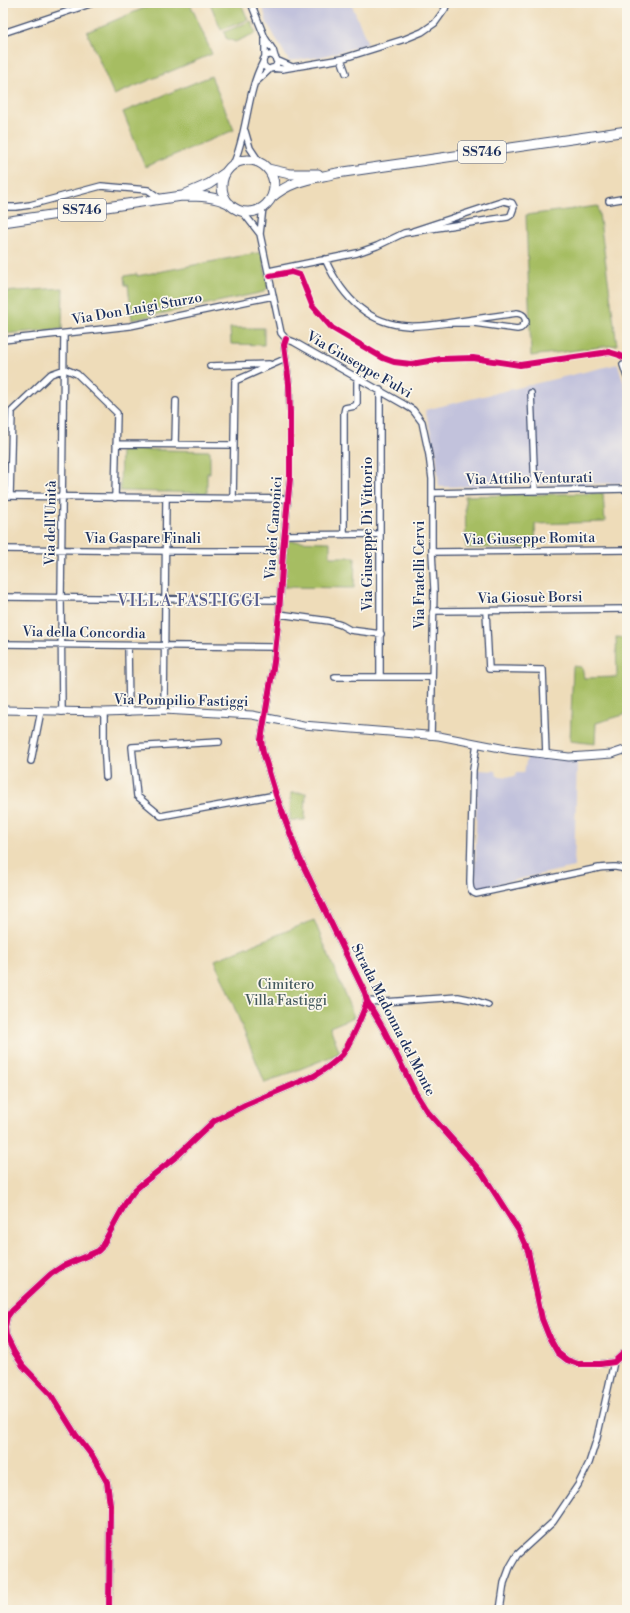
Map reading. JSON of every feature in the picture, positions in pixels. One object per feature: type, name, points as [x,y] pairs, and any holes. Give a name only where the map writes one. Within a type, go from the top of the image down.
[{"type":"main road","name":"SS746","points":[[263,207],[271,198],[291,184],[337,173],[627,131]]},
{"type":"main road","points":[[233,165],[246,160],[260,162]]},
{"type":"main road","name":"SS746","points":[[260,162],[268,169],[290,174],[337,173]]},
{"type":"main road","name":"SS746","points":[[182,196],[209,184],[233,165]]},
{"type":"main road","points":[[268,169],[272,175],[274,183],[274,191],[271,198]]},
{"type":"main road","points":[[226,172],[222,189],[230,204]]},
{"type":"main road","name":"SS746","points":[[3,222],[182,196],[212,197],[220,199],[242,211]]},
{"type":"main road","points":[[242,211],[249,212],[263,207]]},
{"type":"street","points":[[3,34],[93,3]]},
{"type":"street","points":[[251,3],[265,38],[271,46],[276,59],[276,65],[254,86]]},
{"type":"street","points":[[265,38],[265,67],[271,69],[282,69],[341,59],[400,41],[422,32],[435,22],[447,3]]},
{"type":"street","points":[[233,165],[240,149],[254,86],[264,59],[270,55],[293,67]]},
{"type":"street","points":[[341,59],[346,73]]},
{"type":"street","points":[[244,127],[250,148],[260,162]]},
{"type":"street","points":[[3,208],[16,208],[30,205],[101,186],[148,190],[161,198]]},
{"type":"street","points":[[609,201],[627,198]]},
{"type":"street","points":[[269,271],[368,250],[395,236],[504,200],[512,203],[514,207],[511,215],[508,217],[413,231]]},
{"type":"street","name":"Via dei Canonici","points":[[263,207],[260,234],[282,333],[286,339],[284,345],[289,384],[290,421],[288,499],[279,614],[265,718]]},
{"type":"street","name":"Via dei Canonici","points":[[242,211],[260,234]]},
{"type":"street","points":[[325,259],[338,284],[347,296],[370,315],[383,321],[408,326],[447,323],[517,313],[522,314],[526,322],[521,328],[517,329],[474,323],[447,323]]},
{"type":"street","name":"Via Don Luigi Sturzo","points":[[3,340],[130,326],[273,296]]},
{"type":"street","name":"Via dell'Unità","points":[[62,712],[64,334]]},
{"type":"street","name":"Via Giuseppe Fulvi","points":[[286,339],[380,390],[406,405],[418,415]]},
{"type":"street","points":[[232,499],[235,381],[285,359]]},
{"type":"street","points":[[210,366],[273,364]]},
{"type":"street","points":[[623,365],[627,377]]},
{"type":"street","points":[[10,496],[12,411],[52,374],[65,370],[77,374],[117,413],[115,498]]},
{"type":"street","points":[[344,535],[344,413],[345,408],[348,406],[355,406],[357,404],[357,377]]},
{"type":"street","name":"Via Giuseppe Di Vittorio","points":[[380,390],[380,677]]},
{"type":"street","points":[[531,393],[535,491]]},
{"type":"street","points":[[175,444],[176,401]]},
{"type":"street","name":"Via Fratelli Cervi","points":[[418,415],[422,422],[429,455],[432,493],[433,611],[431,736]]},
{"type":"street","points":[[116,444],[234,445]]},
{"type":"street","name":"Via Attilio Venturati","points":[[432,493],[627,489]]},
{"type":"street","points":[[3,496],[288,499]]},
{"type":"street","points":[[164,646],[166,498]]},
{"type":"street","points":[[284,535],[380,534]]},
{"type":"street","name":"Via Gaspare Finali","points":[[3,549],[283,551]]},
{"type":"street","name":"Via Giuseppe Romita","points":[[432,552],[627,550]]},
{"type":"street","points":[[3,597],[165,600],[280,600]]},
{"type":"street","name":"Via Giosuè Borsi","points":[[433,611],[627,609]]},
{"type":"street","points":[[486,611],[489,670],[543,670],[546,754]]},
{"type":"street","points":[[279,614],[329,621],[342,625],[350,630],[381,634]]},
{"type":"street","name":"Via della Concordia","points":[[3,644],[275,647]]},
{"type":"street","points":[[128,646],[129,712]]},
{"type":"street","name":"Via della Concordia","points":[[164,646],[164,710]]},
{"type":"street","points":[[335,676],[432,677]]},
{"type":"street","name":"Via Pompilio Fastiggi","points":[[3,710],[129,712],[164,710],[252,715],[303,724],[431,736],[511,750],[569,757],[590,757],[612,754],[627,749]]},
{"type":"street","points":[[31,761],[41,711]]},
{"type":"street","points":[[104,712],[106,777]]},
{"type":"street","name":"Strada Madonna del Monte","points":[[265,718],[261,740],[262,752],[299,857],[365,993],[367,1001],[384,1030],[416,1094],[426,1110],[482,1173],[519,1231],[528,1252],[542,1318],[550,1339],[558,1353],[567,1360],[578,1364],[600,1364],[614,1362]]},
{"type":"street","points":[[220,742],[132,747],[137,796],[161,816],[276,795]]},
{"type":"street","points":[[477,743],[473,770],[470,881],[470,887],[474,893],[476,894],[599,868],[615,867],[623,868],[627,871]]},
{"type":"street","name":"Strada Madonna del Monte","points":[[367,1001],[384,1002],[458,998],[473,1000],[488,1005]]},
{"type":"street","points":[[108,1610],[110,1505],[107,1482],[93,1457],[76,1435],[51,1395],[34,1379],[14,1352],[6,1336],[5,1327],[7,1317],[12,1310],[51,1274],[63,1266],[102,1248],[128,1199],[135,1190],[177,1156],[214,1121],[244,1105],[314,1076],[342,1054],[365,1010],[367,1001]]},
{"type":"street","points":[[500,1610],[504,1583],[510,1567],[517,1555],[553,1522],[578,1485],[589,1463],[597,1438],[614,1362],[627,1350]]},
{"type":"shaded area","points":[[262,3],[351,3],[368,44],[320,57],[289,61],[267,23]]},
{"type":"shaded area","points":[[618,364],[627,395],[627,483],[439,487],[436,452],[425,410]]},
{"type":"shaded area","points":[[527,756],[577,761],[574,867],[475,889],[477,770],[496,771],[497,776],[515,777],[516,773],[524,773]]},
{"type":"green space","points":[[156,3],[190,3],[212,54],[114,95],[87,32]]},
{"type":"green space","points":[[210,3],[241,3],[248,20],[221,30]]},
{"type":"green space","points":[[251,21],[256,33],[235,42],[226,38],[224,32]]},
{"type":"green space","points":[[211,76],[234,130],[145,167],[123,112]]},
{"type":"green space","points":[[598,206],[617,345],[531,356],[526,215]]},
{"type":"green space","points":[[262,252],[268,287],[264,292],[132,320],[128,285],[125,285],[124,276],[137,274],[137,276]]},
{"type":"green space","points":[[63,288],[62,329],[3,334],[3,292]]},
{"type":"green space","points":[[230,328],[264,328],[264,345],[231,344]]},
{"type":"green space","points":[[121,449],[210,451],[210,473],[207,473],[207,493],[120,491]]},
{"type":"green space","points":[[603,493],[605,522],[535,524],[536,548],[466,548],[465,496]]},
{"type":"green space","points":[[286,541],[330,542],[330,557],[355,557],[354,588],[284,587],[284,555],[287,552],[285,548]]},
{"type":"green space","points":[[616,637],[627,638],[627,714],[596,723],[595,744],[570,741],[573,666],[582,667],[584,678],[617,677]]},
{"type":"green space","points":[[291,793],[306,793],[305,820],[290,820]]},
{"type":"green space","name":"Cimitero Villa Fastiggi","points":[[314,920],[354,1017],[330,1027],[340,1053],[265,1083],[215,960]]},
{"type":"cycle path","points":[[270,276],[291,272],[300,275],[312,305],[332,328],[383,358],[394,362],[411,364],[441,359],[473,358],[520,365],[609,352],[627,359]]},
{"type":"cycle path","points":[[286,339],[284,345],[289,384],[290,478],[274,662],[261,740],[263,752],[276,795],[299,857],[365,993],[367,1001],[384,1030],[416,1094],[426,1110],[482,1173],[519,1231],[528,1251],[542,1319],[550,1339],[558,1353],[567,1360],[578,1364],[600,1364],[614,1362],[627,1350]]},
{"type":"cycle path","points":[[109,1610],[110,1505],[107,1482],[93,1457],[76,1435],[51,1395],[23,1366],[14,1352],[6,1336],[5,1327],[7,1317],[12,1310],[51,1274],[63,1266],[98,1251],[128,1199],[135,1190],[177,1156],[214,1121],[245,1105],[314,1076],[336,1061],[348,1045],[367,1001]]},
{"type":"district","name":"VILLA FASTIGGI","points":[[189,601]]}]
